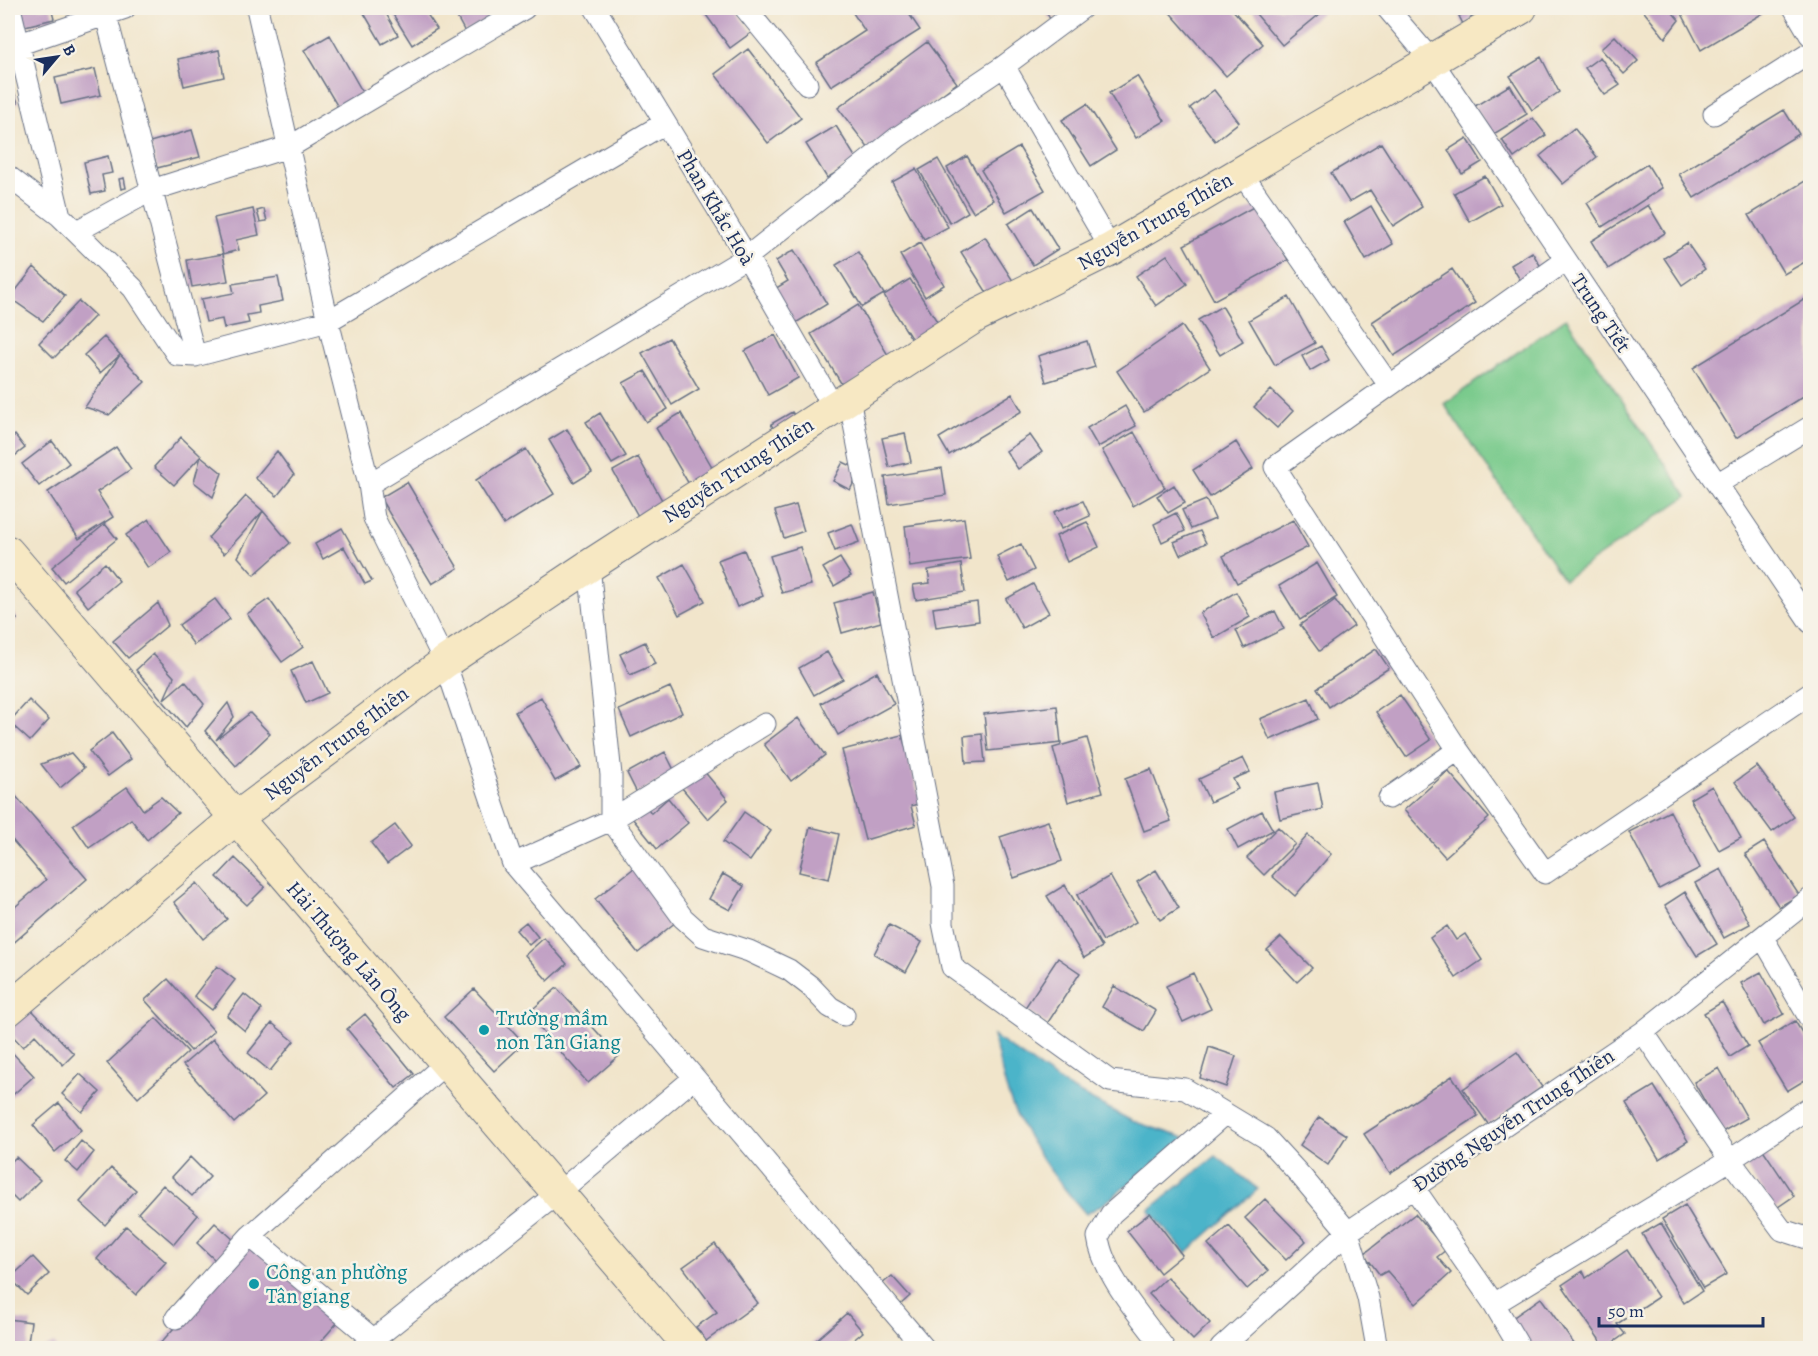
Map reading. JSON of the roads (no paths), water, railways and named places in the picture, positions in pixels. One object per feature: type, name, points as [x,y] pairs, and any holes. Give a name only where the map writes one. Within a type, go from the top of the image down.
[{"type":"street","points":[[10,8],[60,216]]},
{"type":"street","points":[[257,8],[291,146],[328,321],[369,484],[374,518],[446,662],[513,864],[924,1348]]},
{"type":"street","points":[[76,231],[152,190],[291,146],[525,8]]},
{"type":"street","name":"Phan Khắc Hoà","points":[[595,8],[747,257],[842,403],[943,886],[944,922],[952,967],[1110,1081],[1185,1089],[1266,1138],[1302,1176],[1348,1232]]},
{"type":"street","points":[[745,8],[807,84]]},
{"type":"street","points":[[369,484],[747,257],[898,137],[1004,66],[1082,8]]},
{"type":"street","name":"Trung Tiết","points":[[1387,8],[1432,62],[1810,622]]},
{"type":"street","name":"Nguyễn Trung Thiên","points":[[8,1010],[236,818],[446,662],[589,566],[976,316],[1112,249],[1240,171],[1432,62],[1521,8]]},
{"type":"street","points":[[1794,8],[1810,35]]},
{"type":"street","points":[[20,44],[112,9],[152,190],[195,356]]},
{"type":"street","points":[[1714,114],[1810,53]]},
{"type":"street","points":[[1004,66],[1112,249]]},
{"type":"street","points":[[8,176],[60,216],[133,288],[177,355],[195,356],[328,321],[666,123]]},
{"type":"street","points":[[1240,171],[1389,386]]},
{"type":"street","points":[[1565,261],[1275,467],[1458,750],[1545,873],[1810,694]]},
{"type":"street","points":[[1717,484],[1810,427]]},
{"type":"street","name":"Hải Thượng Lãn Ông","points":[[8,552],[691,1348]]},
{"type":"street","points":[[589,566],[611,775],[611,820],[683,918],[703,936],[749,951],[789,970],[843,1015]]},
{"type":"street","points":[[513,864],[611,820],[765,724]]},
{"type":"street","points":[[1389,798],[1458,750]]},
{"type":"street","name":"Đường Nguyễn Trung Thiên","points":[[1221,1348],[1348,1232],[1643,1032],[1810,898]]},
{"type":"street","points":[[1763,938],[1810,1019]]},
{"type":"street","points":[[1643,1032],[1730,1160],[1782,1230],[1810,1239]]},
{"type":"street","points":[[176,1318],[250,1236],[446,1063]]},
{"type":"street","points":[[250,1236],[368,1344],[558,1193],[694,1078]]},
{"type":"street","points":[[1494,1304],[1730,1160],[1810,1107]]},
{"type":"street","points":[[1164,1348],[1110,1269],[1099,1247],[1098,1237],[1111,1214],[1225,1114]]},
{"type":"street","points":[[1414,1188],[1494,1304],[1520,1348]]},
{"type":"street","points":[[1348,1232],[1368,1298],[1377,1348]]},
{"type":"water","points":[[993,1036],[1066,1086],[1132,1121],[1185,1138],[1105,1203],[1086,1214],[1052,1173],[1023,1127],[1008,1094]]},
{"type":"water","points":[[1216,1156],[1258,1189],[1186,1253],[1149,1210]]},
{"type":"place","name":"Trường mầm non Tân Giang","points":[[484,1030]]},
{"type":"place","name":"Công an phường Tân giang","points":[[254,1284]]}]
